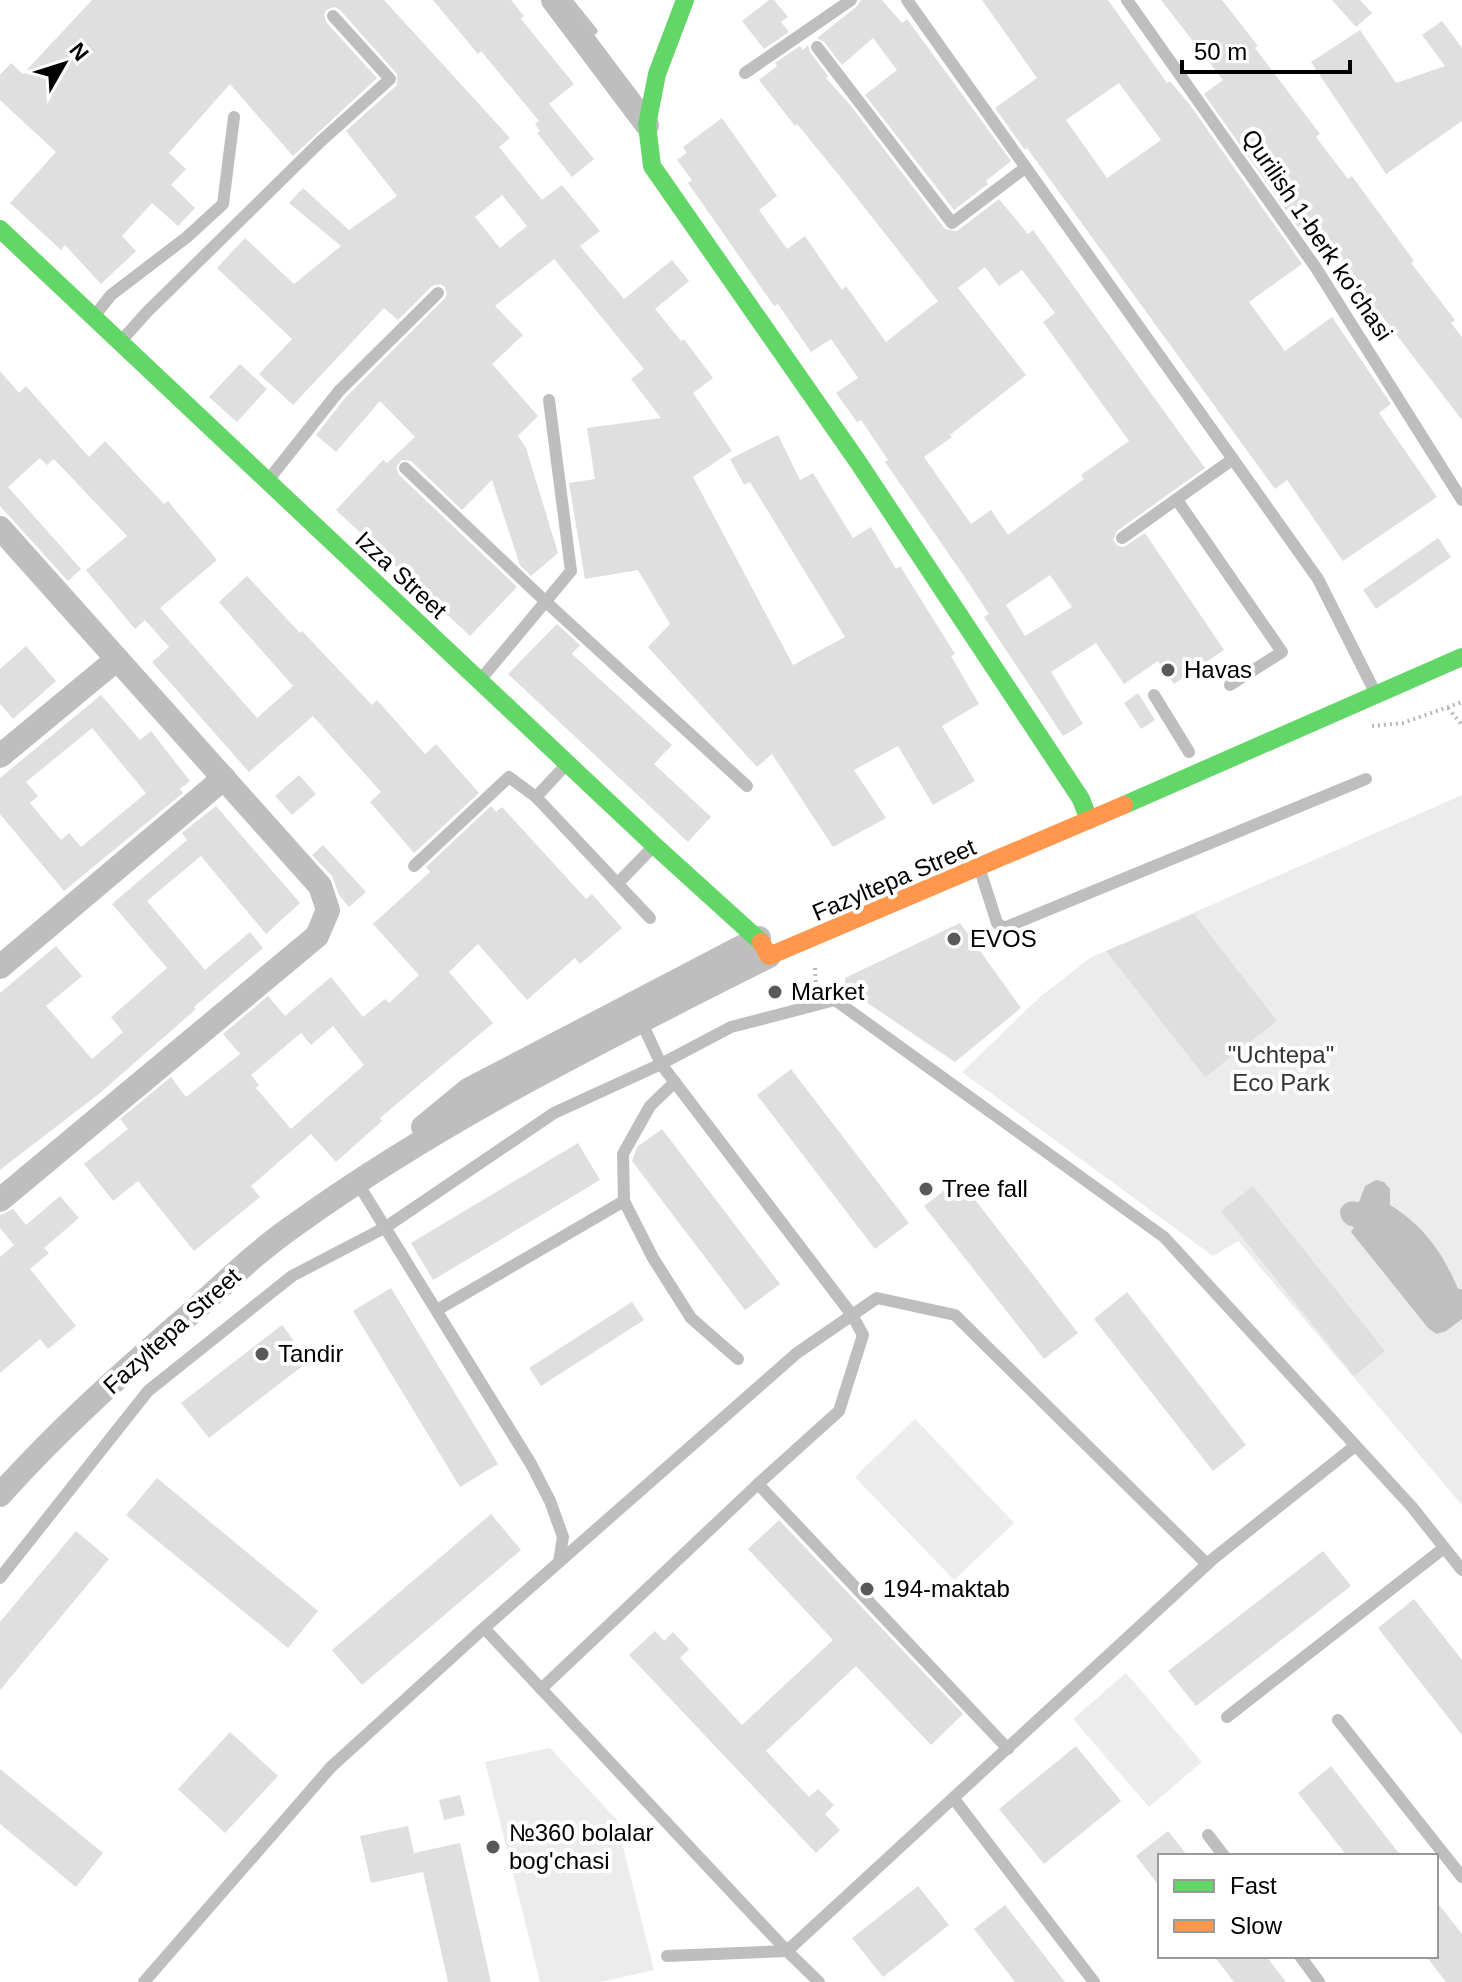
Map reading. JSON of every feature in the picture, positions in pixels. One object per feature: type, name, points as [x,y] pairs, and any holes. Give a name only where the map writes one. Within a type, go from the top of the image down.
[{"type":"main road","points":[[685,0],[657,74],[647,125],[652,166],[858,462],[1081,799],[1089,820]]},
{"type":"main road","name":"Izza Street","points":[[0,229],[654,845],[767,942]]},
{"type":"main road","name":"Fazyltepa Street","points":[[767,942],[979,867],[1462,657]]},
{"type":"street","points":[[553,0],[647,125]]},
{"type":"street","points":[[0,1200],[317,936],[328,910],[320,886],[2,534]]},
{"type":"street","points":[[0,756],[116,660]]},
{"type":"street","points":[[0,967],[224,778]]},
{"type":"street","name":"Fazyltepa Street","points":[[0,1495],[77,1416],[292,1227],[357,1182],[480,1107],[641,1021],[767,942]]},
{"type":"street","name":"Fazyltepa Street","points":[[357,1182],[468,1090],[767,942]]},
{"type":"lane","points":[[745,73],[851,0]]},
{"type":"lane","points":[[907,0],[1318,579],[1375,693]]},
{"type":"lane","name":"Qurilish 1-berk ko'chasi","points":[[1127,0],[1316,268],[1462,500]]},
{"type":"lane","points":[[120,342],[320,142],[390,79],[333,16]]},
{"type":"lane","points":[[817,47],[952,223],[1025,168]]},
{"type":"lane","points":[[94,316],[111,295],[187,237],[223,204],[234,117]]},
{"type":"lane","points":[[267,481],[339,391],[438,293]]},
{"type":"lane","points":[[479,681],[571,571],[549,400]]},
{"type":"lane","points":[[1122,538],[1233,459]]},
{"type":"lane","points":[[405,468],[747,786]]},
{"type":"lane","points":[[1177,500],[1282,652],[1230,685]]},
{"type":"lane","points":[[1154,695],[1189,752]]},
{"type":"lane","points":[[536,797],[568,764]]},
{"type":"lane","points":[[414,866],[509,777],[536,797],[650,918]]},
{"type":"lane","points":[[979,867],[997,923],[1004,928],[1366,779]]},
{"type":"lane","points":[[618,883],[654,845]]},
{"type":"lane","points":[[0,1578],[148,1391],[292,1276],[386,1227],[554,1113],[661,1064],[731,1027],[835,1000],[1164,1237],[1412,1507],[1462,1570]]},
{"type":"lane","points":[[541,1689],[839,1411],[863,1335],[852,1315],[661,1064],[641,1021]]},
{"type":"lane","points":[[675,1082],[650,1106],[623,1154],[624,1201],[653,1258],[691,1318],[738,1359]]},
{"type":"lane","points":[[357,1182],[503,1415],[550,1501],[563,1537],[559,1562]]},
{"type":"lane","points":[[437,1310],[624,1201]]},
{"type":"lane","points":[[144,1982],[331,1767],[797,1353],[877,1298],[955,1315],[1207,1564]]},
{"type":"lane","points":[[667,1956],[787,1951],[1207,1564],[1355,1446]]},
{"type":"lane","points":[[758,1484],[1008,1749]]},
{"type":"lane","points":[[1227,1717],[1444,1548]]},
{"type":"lane","points":[[484,1628],[813,1980]]},
{"type":"lane","points":[[1338,1720],[1462,1877]]},
{"type":"lane","points":[[954,1799],[1094,1982]]},
{"type":"lane","points":[[1208,1835],[1222,1854]]},
{"type":"lane","points":[[1301,1958],[1319,1982]]},
{"type":"path","points":[[1448,707],[1462,725]]},
{"type":"green space","name":"\"Uchtepa\" Eco Park","points":[[1462,795],[1462,1505],[1238,1241],[1213,1256],[962,1072],[1041,996],[1090,958]]},
{"type":"green space","points":[[915,1419],[1014,1523],[954,1580],[855,1477]]},
{"type":"green space","points":[[1126,1673],[1202,1762],[1149,1807],[1073,1719]]},
{"type":"green space","points":[[550,1748],[616,1819],[654,1970],[601,1982],[540,1982],[485,1762]]},
{"type":"shaded area","points":[[1376,1180],[1384,1182],[1390,1189],[1390,1205],[1423,1231],[1439,1252],[1458,1289],[1462,1289],[1462,1319],[1446,1331],[1437,1334],[1429,1329],[1351,1232],[1354,1227],[1342,1219],[1342,1207],[1348,1202],[1359,1202],[1365,1186]]},
{"type":"building","points":[[92,0],[384,0],[510,138],[499,147],[542,200],[562,185],[600,231],[580,246],[624,299],[672,260],[689,281],[655,309],[681,341],[684,339],[713,378],[693,393],[732,451],[693,477],[793,665],[845,637],[750,482],[744,485],[730,459],[778,435],[800,480],[813,473],[853,538],[871,527],[896,569],[900,566],[955,654],[951,656],[979,704],[942,726],[975,781],[933,805],[898,746],[854,770],[886,818],[833,847],[772,754],[757,767],[648,647],[670,624],[638,570],[585,579],[569,483],[595,479],[587,428],[661,418],[631,379],[644,369],[554,259],[495,306],[523,335],[492,364],[538,416],[518,436],[526,448],[558,553],[531,576],[520,565],[492,480],[462,510],[411,461],[402,460],[396,467],[399,475],[517,587],[470,636],[336,510],[383,460],[387,463],[415,437],[380,401],[336,452],[316,435],[346,397],[444,299],[447,295],[445,287],[440,284],[432,286],[398,320],[384,308],[293,405],[259,374],[292,339],[217,268],[245,238],[294,284],[341,246],[289,203],[303,188],[349,230],[397,196],[346,131],[397,85],[397,74],[340,10],[335,7],[328,9],[324,14],[326,22],[377,78],[293,156],[230,84],[169,153],[186,169],[171,185],[195,208],[178,226],[152,203],[122,236],[136,251],[101,284],[65,245],[61,250],[10,203],[56,152],[0,100],[0,75],[11,63],[23,74]],"holes":[[[502,195],[527,226],[500,248],[475,217]]]},
{"type":"building","points":[[433,0],[511,0],[524,16],[521,19],[574,84],[549,104],[594,159],[572,177],[537,133],[540,131],[535,124],[539,121],[481,51],[478,54]]},
{"type":"building","points":[[769,0],[774,0],[788,17],[781,22],[789,32],[764,49],[742,21]]},
{"type":"building","points":[[861,0],[882,0],[902,23],[907,19],[1011,161],[986,181],[988,184],[954,210],[865,95],[897,70],[873,38],[842,65],[824,42],[817,38]]},
{"type":"building","points":[[982,0],[1108,0],[1167,83],[1170,81],[1190,105],[1302,264],[1249,302],[1285,351],[1332,317],[1391,404],[1379,413],[1437,497],[1343,561],[1287,480],[1275,489],[995,108],[1037,78]],"holes":[[[1119,83],[1161,140],[1107,178],[1066,120]]]},
{"type":"building","points":[[1161,0],[1222,0],[1320,134],[1316,137],[1348,179],[1352,176],[1414,261],[1411,263],[1455,320],[1451,323],[1462,337],[1462,420],[1329,247],[1317,254],[1204,94],[1223,80]]},
{"type":"building","points":[[1332,0],[1360,0],[1372,13],[1356,27]]},
{"type":"building","points":[[1442,21],[1462,48],[1462,121],[1386,174],[1311,62],[1360,30],[1396,83],[1445,66],[1422,35]]},
{"type":"building","points":[[808,45],[828,76],[826,78],[945,229],[957,231],[999,199],[1028,234],[1033,230],[1205,468],[1117,531],[1113,540],[1124,547],[1145,533],[1224,650],[1174,684],[1158,661],[1124,684],[1096,643],[1051,672],[1083,724],[1063,736],[984,617],[989,614],[885,462],[888,460],[861,420],[857,422],[836,393],[858,378],[831,339],[811,352],[778,304],[774,306],[688,183],[692,180],[677,160],[687,153],[683,147],[722,118],[777,196],[759,210],[787,249],[805,236],[842,290],[846,286],[886,342],[938,301],[759,80],[777,66],[775,63],[800,46],[803,50]],"holes":[[[985,267],[999,286],[1022,270],[1055,313],[1043,322],[1129,441],[1081,475],[1084,479],[1008,535],[991,510],[971,524],[924,457],[1026,375],[958,288]],[[1050,575],[1072,607],[1025,636],[1006,605]]]},
{"type":"building","points":[[240,364],[267,389],[237,422],[209,397]]},
{"type":"building","points":[[0,371],[19,393],[26,386],[89,457],[105,441],[164,504],[168,501],[217,560],[160,608],[257,718],[293,686],[219,602],[247,576],[372,705],[377,700],[425,754],[436,744],[479,793],[414,853],[370,802],[381,792],[313,716],[249,772],[152,662],[169,647],[145,620],[135,629],[86,570],[127,536],[54,459],[47,465],[40,458],[8,487],[81,569],[68,581],[0,506]]},
{"type":"building","points":[[1438,538],[1451,557],[1376,609],[1363,590]]},
{"type":"building","points":[[557,624],[580,645],[572,654],[672,745],[654,764],[711,817],[688,842],[508,674]]},
{"type":"building","points":[[26,646],[56,681],[13,719],[0,704],[0,669]]},
{"type":"building","points":[[1138,693],[1155,720],[1141,729],[1124,703]]},
{"type":"building","points":[[101,695],[140,740],[151,731],[190,781],[180,789],[183,793],[64,891],[0,814],[0,778]],"holes":[[[92,728],[146,793],[81,847],[69,833],[61,840],[30,803],[38,796],[26,782]]]},
{"type":"building","points":[[299,775],[316,794],[292,815],[275,796]]},
{"type":"building","points":[[216,806],[300,903],[266,934],[201,856],[147,901],[205,970],[250,932],[263,948],[100,1093],[0,1170],[0,993],[56,946],[82,976],[46,1006],[92,1059],[123,1032],[111,1017],[167,968],[112,904],[187,840],[182,833]]},
{"type":"building","points":[[491,806],[496,812],[502,807],[586,899],[592,894],[622,928],[580,964],[575,958],[527,1000],[478,944],[449,972],[493,1023],[380,1118],[382,1121],[336,1162],[311,1134],[251,1186],[260,1197],[194,1251],[138,1181],[113,1201],[84,1164],[128,1129],[120,1119],[171,1077],[186,1097],[240,1054],[223,1034],[268,996],[285,1016],[331,977],[363,1017],[385,999],[389,1003],[419,975],[373,924],[430,872],[426,867]],"holes":[[[333,1026],[364,1065],[291,1129],[256,1088],[259,1085],[251,1075],[301,1033],[311,1045]]]},
{"type":"building","points":[[323,845],[366,892],[349,907],[339,895],[332,876],[312,855]]},
{"type":"building","points":[[1194,914],[1277,1021],[1205,1077],[1106,951]]},
{"type":"building","points":[[960,923],[1021,1008],[955,1062],[845,988],[845,978]]},
{"type":"building","points":[[791,1069],[909,1223],[875,1249],[757,1095]]},
{"type":"building","points":[[662,1129],[780,1284],[745,1310],[632,1161],[637,1147]]},
{"type":"building","points":[[578,1143],[600,1180],[433,1280],[411,1243]]},
{"type":"building","points":[[959,1179],[1078,1333],[1044,1359],[924,1206]]},
{"type":"building","points":[[1253,1186],[1385,1351],[1354,1376],[1221,1211]]},
{"type":"building","points":[[60,1196],[79,1218],[44,1248],[49,1253],[30,1269],[76,1326],[48,1349],[40,1339],[0,1373],[0,1257],[14,1245],[0,1228],[0,1215],[13,1209],[26,1225]]},
{"type":"building","points":[[391,1288],[498,1464],[460,1487],[353,1311]]},
{"type":"building","points":[[1127,1292],[1246,1445],[1213,1471],[1094,1319]]},
{"type":"building","points":[[632,1302],[644,1320],[541,1386],[529,1368]]},
{"type":"building","points":[[282,1325],[309,1361],[209,1438],[181,1403]]},
{"type":"building","points":[[157,1478],[318,1611],[288,1648],[126,1515]]},
{"type":"building","points":[[491,1514],[521,1550],[362,1685],[332,1650]]},
{"type":"building","points":[[779,1520],[963,1714],[931,1745],[856,1666],[766,1751],[809,1797],[818,1789],[834,1805],[825,1814],[840,1830],[816,1853],[629,1655],[655,1631],[664,1641],[673,1632],[689,1649],[680,1658],[742,1725],[833,1640],[748,1549]]},
{"type":"building","points":[[76,1531],[109,1559],[0,1690],[0,1622]]},
{"type":"building","points":[[1323,1551],[1351,1586],[1196,1706],[1168,1671]]},
{"type":"building","points":[[1414,1599],[1462,1660],[1462,1735],[1378,1628]]},
{"type":"building","points":[[230,1732],[278,1776],[225,1833],[178,1789]]},
{"type":"building","points":[[1076,1746],[1121,1801],[1044,1864],[999,1809]]},
{"type":"building","points":[[1331,1766],[1399,1854],[1345,1854],[1298,1793]]},
{"type":"building","points":[[0,1769],[103,1853],[76,1887],[0,1824]]},
{"type":"building","points":[[460,1795],[465,1815],[444,1820],[439,1800]]},
{"type":"building","points":[[408,1826],[414,1853],[460,1843],[491,1982],[448,1982],[423,1872],[371,1883],[360,1836]]},
{"type":"building","points":[[1168,1831],[1186,1854],[1158,1854],[1158,1884],[1136,1856]]},
{"type":"building","points":[[918,1886],[949,1925],[883,1977],[852,1938]]},
{"type":"building","points":[[1438,1904],[1462,1934],[1462,1982],[1446,1982],[1428,1958],[1438,1958]]},
{"type":"building","points":[[1005,1905],[1065,1982],[1015,1982],[974,1929]]},
{"type":"building","points":[[1216,1958],[1268,1958],[1286,1982],[1234,1982]]},
{"type":"waterway","points":[[569,0],[594,31]]},
{"type":"traffic: fast","points":[[685,0],[657,74],[647,125],[652,166],[858,462],[1081,799],[1089,820]]},
{"type":"traffic: fast","points":[[0,229],[761,942]]},
{"type":"traffic: fast","points":[[1124,805],[1462,657]]},
{"type":"traffic: slow","points":[[761,942],[769,956],[1124,805]]},
{"type":"place","name":"Havas","points":[[1168,670]]},
{"type":"place","name":"EVOS","points":[[954,939]]},
{"type":"place","name":"Market","points":[[775,992]]},
{"type":"place","name":"Tree fall","points":[[926,1189]]},
{"type":"place","name":"Tandir","points":[[262,1354]]},
{"type":"place","name":"194-maktab","points":[[867,1589]]},
{"type":"place","name":"№360 bolalar bog'chasi","points":[[493,1847]]}]
